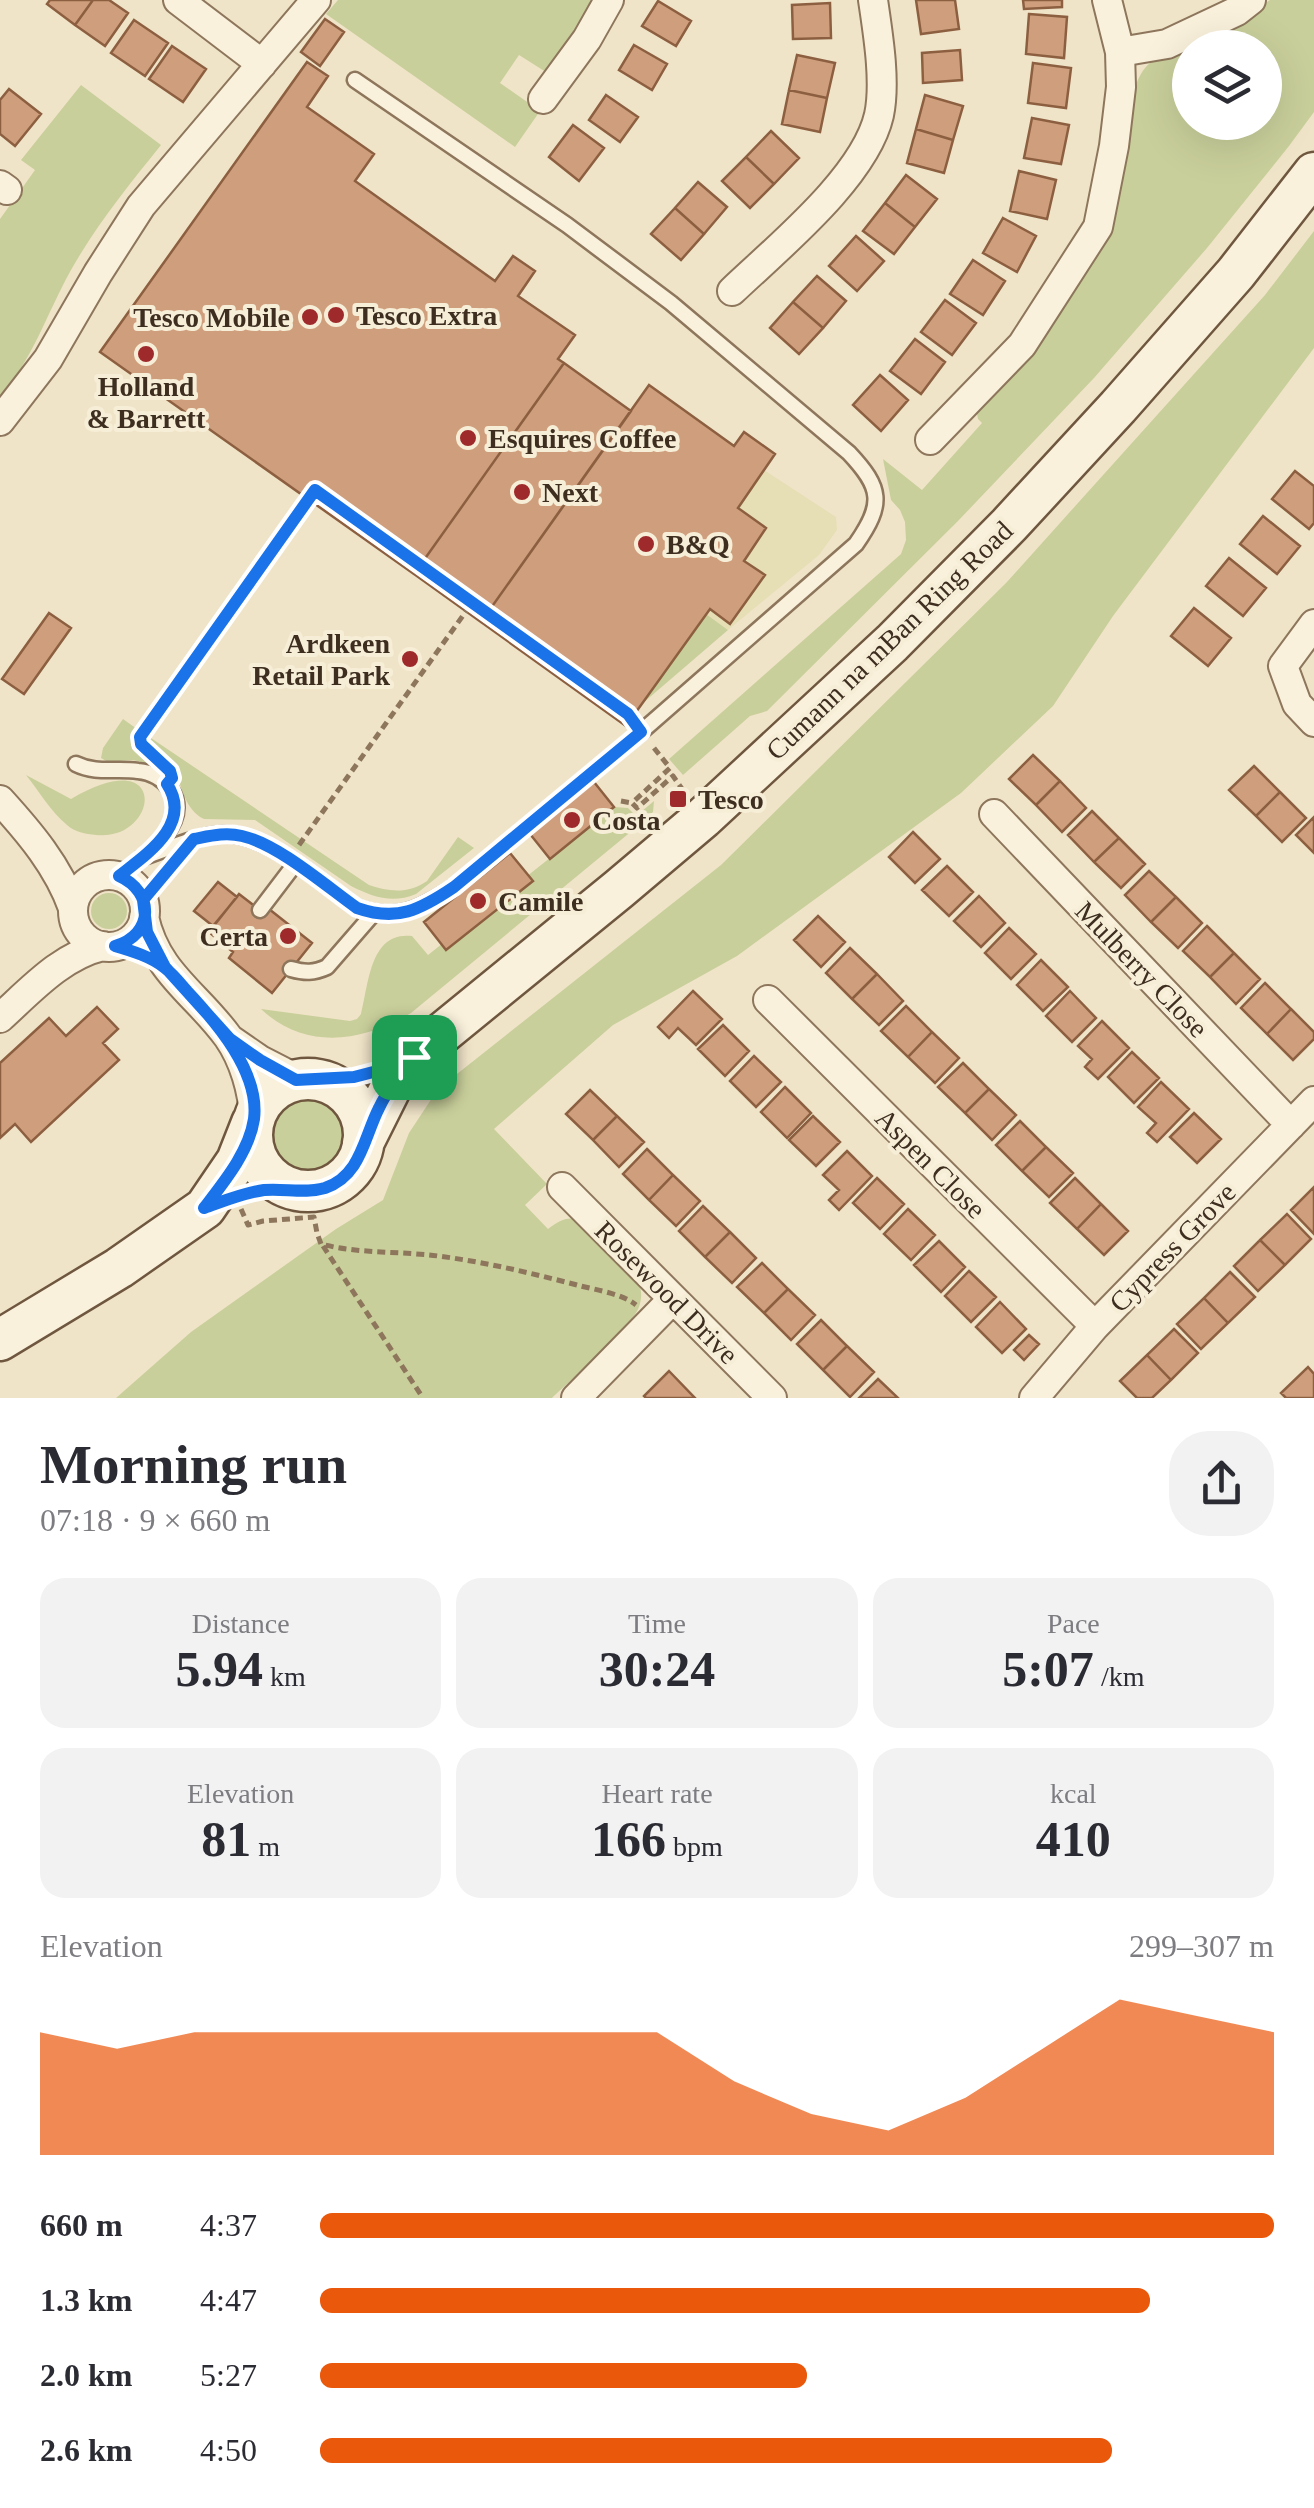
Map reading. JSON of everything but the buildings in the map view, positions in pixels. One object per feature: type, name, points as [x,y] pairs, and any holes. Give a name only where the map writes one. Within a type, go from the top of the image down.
[{"type":"main road","name":"Cumann na mBan Ring Road","points":[[364,1144],[392,1085],[414,1057],[702,818],[892,643],[1009,525],[1236,273],[1314,173]]},
{"type":"main road","name":"Cumann na mBan Ring Road","points":[[305,1079],[354,1077],[414,1057]]},
{"type":"main road","points":[[0,1340],[220,1202],[262,1190],[305,1191],[338,1182],[352,1170],[364,1144],[362,1121],[352,1100],[335,1085],[305,1079],[282,1084],[270,1093],[260,1104],[220,1202]]},
{"type":"main road","points":[[253,1121],[251,1139],[263,1169],[289,1188],[305,1191]]},
{"type":"street","points":[[178,0],[262,64]]},
{"type":"street","points":[[0,421],[48,359],[141,206],[316,0]]},
{"type":"street","points":[[544,99],[609,0]]},
{"type":"street","points":[[732,291],[824,202],[868,143],[879,115],[881,85],[873,0]]},
{"type":"street","points":[[930,440],[1022,345],[1098,227],[1121,87],[1120,52],[1107,0]]},
{"type":"street","points":[[1120,52],[1167,44],[1237,11],[1251,0]]},
{"type":"street","points":[[1305,713],[1283,666],[1314,624]]},
{"type":"street","points":[[0,800],[50,859],[85,938],[165,967]]},
{"type":"street","name":"Mulberry Close","points":[[994,814],[1292,1125]]},
{"type":"street","points":[[50,859],[78,873],[134,885],[151,942],[165,967],[230,1039],[248,1082],[253,1121]]},
{"type":"street","points":[[55,969],[68,943],[81,889],[108,877]]},
{"type":"street","points":[[0,1018],[55,969],[80,954],[131,939],[142,925],[144,909]]},
{"type":"street","name":"Aspen Close","points":[[768,1000],[1095,1326]]},
{"type":"street","points":[[230,1039],[305,1079]]},
{"type":"street","name":"Cypress Grove","points":[[1034,1398],[1095,1326],[1314,1101]]},
{"type":"street","name":"Rosewood Drive","points":[[562,1186],[664,1309],[772,1398]]},
{"type":"street","points":[[576,1398],[664,1309]]},
{"type":"lane","points":[[108,877],[142,858],[194,839],[238,835],[269,846],[357,908],[373,914],[410,912],[432,902],[641,732],[856,544],[872,522],[877,499],[870,475],[849,453],[671,303],[567,225],[355,80]]},
{"type":"lane","points":[[76,764],[95,770],[142,771],[167,784],[176,803],[174,820],[142,858]]},
{"type":"lane","points":[[144,909],[194,839]]},
{"type":"lane","points":[[260,910],[292,862]]},
{"type":"lane","points":[[291,969],[304,973],[327,966],[373,914]]},
{"type":"path","points":[[167,784],[172,778],[170,771],[141,744],[140,737],[315,490],[628,714],[670,768],[632,803]]},
{"type":"path","points":[[292,862],[472,603]]},
{"type":"path","points":[[621,802],[637,808],[673,776]]},
{"type":"path","points":[[220,1202],[248,1225],[314,1217],[322,1244],[423,1398]]},
{"type":"path","points":[[322,1244],[440,1256],[540,1275],[664,1309]]},
{"type":"shaded area","points":[[764,470],[836,517],[837,530],[819,555],[728,630],[706,614],[710,609],[730,624],[765,575],[744,561],[766,528],[738,508]]},
{"type":"green space","points":[[338,0],[591,0],[549,74],[519,55],[500,83],[540,111],[515,147],[326,14]]},
{"type":"green space","points":[[1270,0],[1314,0],[1314,112],[1207,248],[1094,378],[958,521],[767,711],[750,716],[683,775],[669,759],[901,554],[906,540],[905,522],[891,500],[883,459],[922,490],[982,423],[976,409],[1101,247],[1114,218],[1128,112],[1141,74],[1150,63],[1172,53],[1172,140],[1282,140],[1282,30],[1221,30]]},
{"type":"green space","points":[[81,85],[161,145],[81,253],[31,351],[0,397],[0,219],[35,170],[21,160]]},
{"type":"green space","points":[[1314,231],[1314,348],[1113,616],[1053,706],[961,793],[737,956],[613,1025],[494,1129],[547,1184],[525,1205],[548,1229],[563,1220],[580,1220],[637,1277],[639,1307],[600,1354],[552,1398],[116,1398],[191,1332],[383,1200],[409,1133],[438,1089],[721,865],[1006,583],[1265,295]]},
{"type":"green space","points":[[706,614],[728,630],[643,703]]},
{"type":"green space","points":[[123,719],[137,729],[131,737],[132,746],[156,766],[101,758],[103,748]]},
{"type":"green space","points":[[148,736],[369,885],[391,890],[413,888],[427,881],[458,837],[474,848],[416,894],[399,899],[375,896],[351,886],[255,820],[204,819],[198,815],[185,797],[175,768],[148,745]]},
{"type":"green space","points":[[26,775],[71,799],[103,784],[126,781],[139,786],[145,798],[142,811],[133,824],[117,833],[80,832],[61,820]]},
{"type":"green space","points":[[654,801],[653,812],[633,830],[411,1013],[393,1023],[354,1036],[315,1036],[278,1022],[261,1009],[357,1019],[374,961],[387,942],[412,936],[428,955],[614,807],[628,808],[636,816]]},
{"type":"green space","points":[[109,893],[122,898],[127,911],[122,924],[109,929],[96,924],[91,911],[96,898]]},
{"type":"green space","points":[[308,1096],[335,1107],[346,1134],[335,1161],[308,1172],[281,1161],[270,1134],[281,1107]]},
{"type":"place","name":"Tesco Extra","points":[[336,315]]},
{"type":"place","name":"Tesco Mobile","points":[[310,317]]},
{"type":"place","name":"Holland & Barrett","points":[[146,354]]},
{"type":"place","name":"Esquires Coffee","points":[[468,438]]},
{"type":"place","name":"Next","points":[[522,492]]},
{"type":"place","name":"B&Q","points":[[646,544]]},
{"type":"place","name":"Ardkeen Retail Park","points":[[410,659]]},
{"type":"place","name":"Tesco","points":[[678,799]]},
{"type":"place","name":"Costa","points":[[572,820]]},
{"type":"place","name":"Camile","points":[[478,901]]},
{"type":"place","name":"Certa","points":[[288,936]]},
{"type":"route","points":[[414,1057],[354,1077],[296,1080],[260,1060],[230,1039],[165,967],[147,932],[144,917],[143,900],[194,839],[225,834],[269,846],[357,908],[373,914],[410,912],[454,887],[641,732],[628,714],[315,490],[140,737],[141,744],[170,771],[172,778],[167,784],[174,795],[176,813],[167,832],[119,876],[140,892],[143,900],[145,909],[144,917],[142,925],[138,932],[115,946],[165,967],[210,1016],[230,1039],[245,1072],[254,1118],[237,1161],[204,1208],[262,1190],[305,1191],[338,1182],[352,1170],[379,1108],[414,1057]]}]
